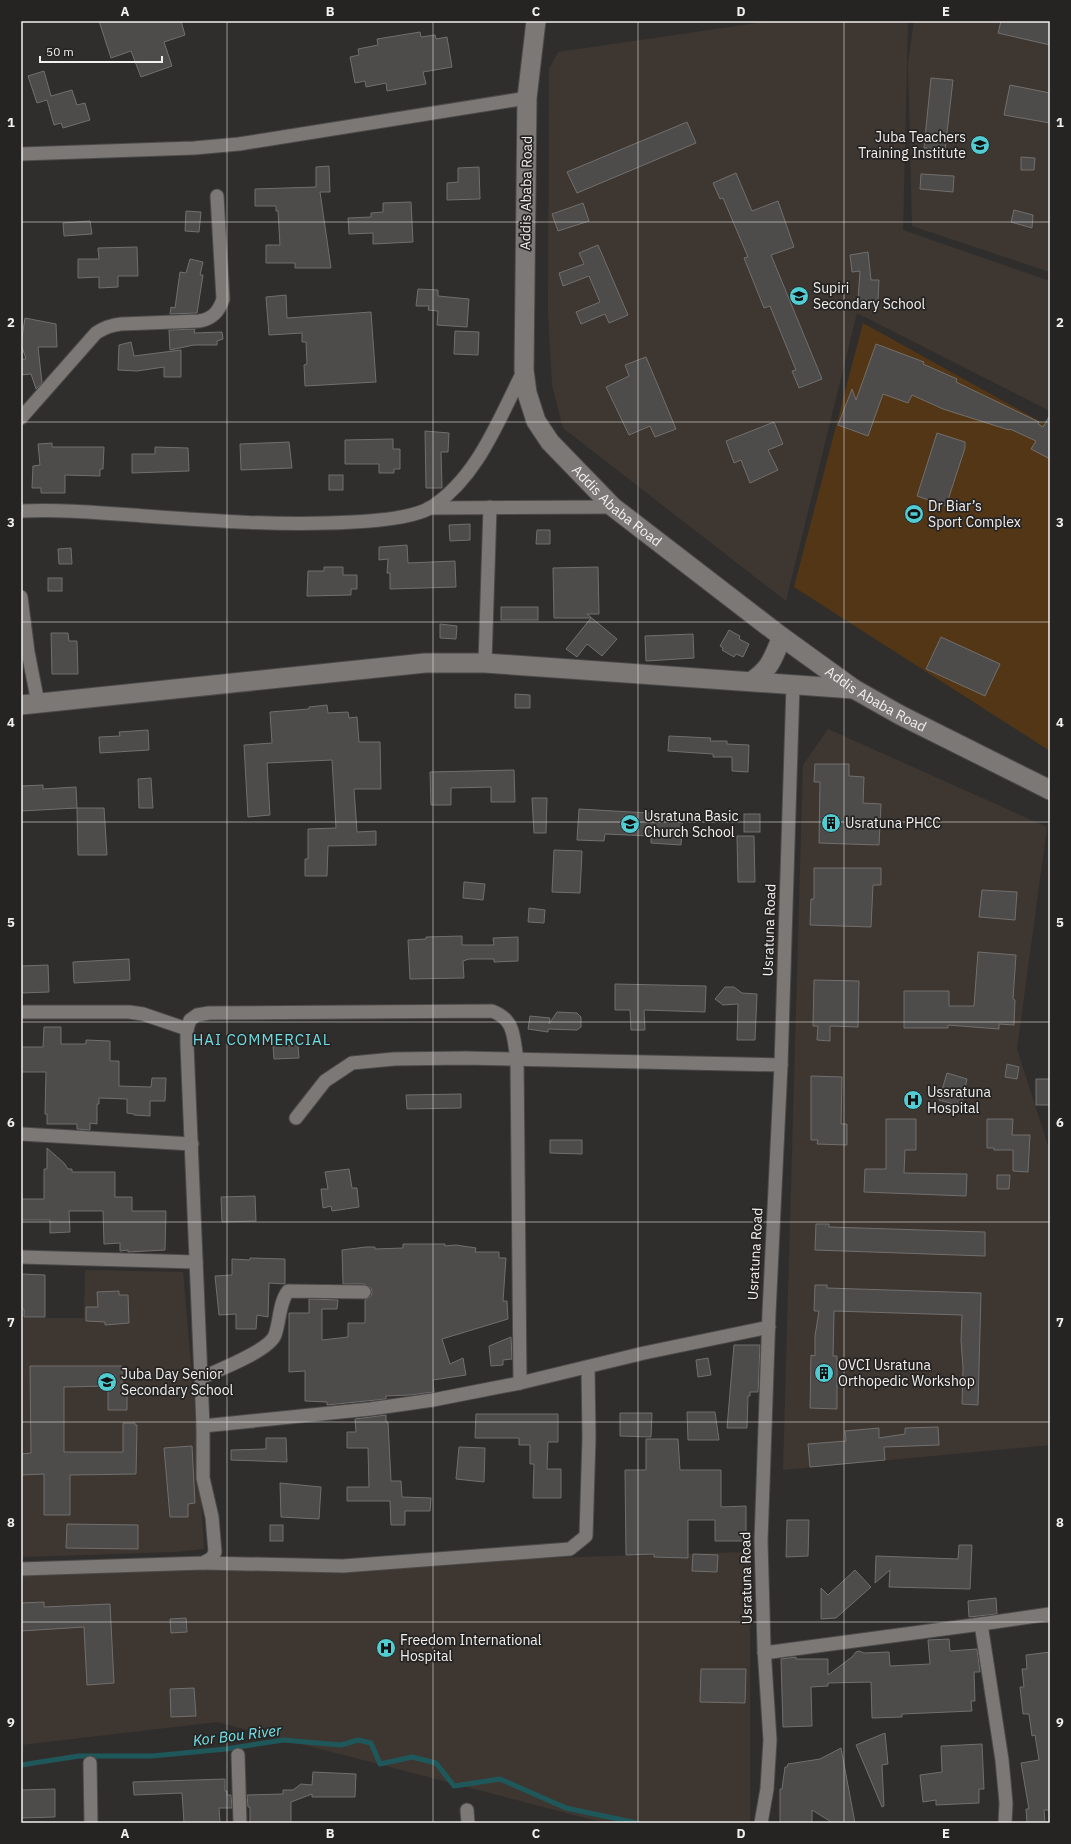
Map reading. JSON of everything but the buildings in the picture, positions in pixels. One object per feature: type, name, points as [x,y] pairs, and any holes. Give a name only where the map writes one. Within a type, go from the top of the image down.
[{"type":"main road","name":"Addis Ababa Road","points":[[536,21],[527,98],[524,370],[527,393],[536,421],[543,432],[550,442],[613,507],[782,637],[854,689],[906,718],[1050,790]]},
{"type":"main road","points":[[752,681],[765,672],[782,637]]},
{"type":"main road","points":[[29,704],[425,663],[485,662],[854,689]]},
{"type":"street","points":[[21,154],[194,148],[239,144],[527,98]]},
{"type":"street","points":[[21,418],[96,333],[104,328],[111,325],[121,324],[199,321],[207,319],[217,313],[221,308],[223,299],[217,196]]},
{"type":"street","points":[[429,508],[452,489],[472,467],[524,370]]},
{"type":"street","points":[[485,662],[490,507]]},
{"type":"street","points":[[21,511],[74,510],[234,523],[307,525],[399,517],[429,508],[613,507]]},
{"type":"street","points":[[21,597],[28,652],[29,704]]},
{"type":"street","name":"Usratuna Road","points":[[761,1823],[767,1789],[770,1740],[764,1653],[761,1541],[781,1065],[793,685]]},
{"type":"street","points":[[203,1563],[212,1558],[215,1552],[212,1518],[203,1478],[203,1426],[187,1030],[190,1020],[198,1015],[209,1013],[492,1011],[501,1014],[508,1020],[512,1030],[517,1060],[520,1383]]},
{"type":"street","points":[[21,1012],[129,1012],[143,1014],[187,1030]]},
{"type":"street","points":[[296,1118],[325,1081],[352,1063],[394,1059],[781,1065]]},
{"type":"street","points":[[21,1134],[192,1144]]},
{"type":"street","points":[[21,1256],[196,1262]]},
{"type":"street","points":[[201,1378],[270,1344],[274,1337],[281,1309],[288,1291],[364,1292]]},
{"type":"street","points":[[203,1426],[370,1409],[433,1400],[520,1383],[769,1327]]},
{"type":"street","points":[[21,1569],[203,1563],[343,1566],[570,1549],[586,1536],[589,1438],[588,1367]]},
{"type":"street","points":[[764,1653],[1050,1614]]},
{"type":"street","points":[[981,1624],[1002,1760],[1006,1803],[1005,1823]]},
{"type":"street","points":[[238,1755],[240,1823]]},
{"type":"street","points":[[90,1763],[91,1823]]},
{"type":"shaded area","name":"Supiri Secondary School","points":[[770,21],[908,21],[903,230],[1050,281],[1050,411],[857,313],[786,601],[563,428],[552,385],[548,313],[549,69],[558,52]]},
{"type":"shaded area","name":"Juba Teachers Training Institute","points":[[914,21],[1050,21],[1050,272],[912,226],[908,63]]},
{"type":"shaded area","points":[[863,323],[1050,427],[1050,751],[794,587]]},
{"type":"shaded area","name":"Ussratuna Hospital","points":[[828,729],[1047,827],[1017,1049],[1050,1152],[1050,1445],[783,1470],[803,765]]},
{"type":"shaded area","name":"Juba Day Senior Secondary School","points":[[85,1270],[183,1272],[198,1445],[204,1549],[175,1552],[21,1557],[21,1318],[84,1318]]},
{"type":"shaded area","name":"Freedom International Hospital","points":[[750,1552],[750,1823],[605,1823],[217,1722],[21,1745],[21,1573]]},
{"type":"waterway","name":"Kor Bou River","points":[[21,1765],[79,1756],[152,1756],[226,1749],[283,1740],[341,1745],[358,1740],[371,1743],[380,1764],[412,1757],[436,1763],[454,1786],[500,1779],[566,1808],[637,1823]]},
{"type":"place","name":"Juba Teachers Training Institute","points":[[980,145]]},
{"type":"place","name":"Supiri Secondary School","points":[[799,296]]},
{"type":"place","name":"Dr Biar’s Sport Complex","points":[[914,514]]},
{"type":"place","name":"Usratuna PHCC","points":[[831,823]]},
{"type":"place","name":"Usratuna Basic Church School","points":[[630,824]]},
{"type":"place","name":"Ussratuna Hospital","points":[[913,1100]]},
{"type":"place","name":"OVCI Usratuna Orthopedic Workshop","points":[[824,1373]]},
{"type":"place","name":"Juba Day Senior Secondary School","points":[[107,1382]]},
{"type":"place","name":"Freedom International Hospital","points":[[386,1648]]},
{"type":"district","name":"HAI COMMERCIAL","points":[[262,1039]]}]
